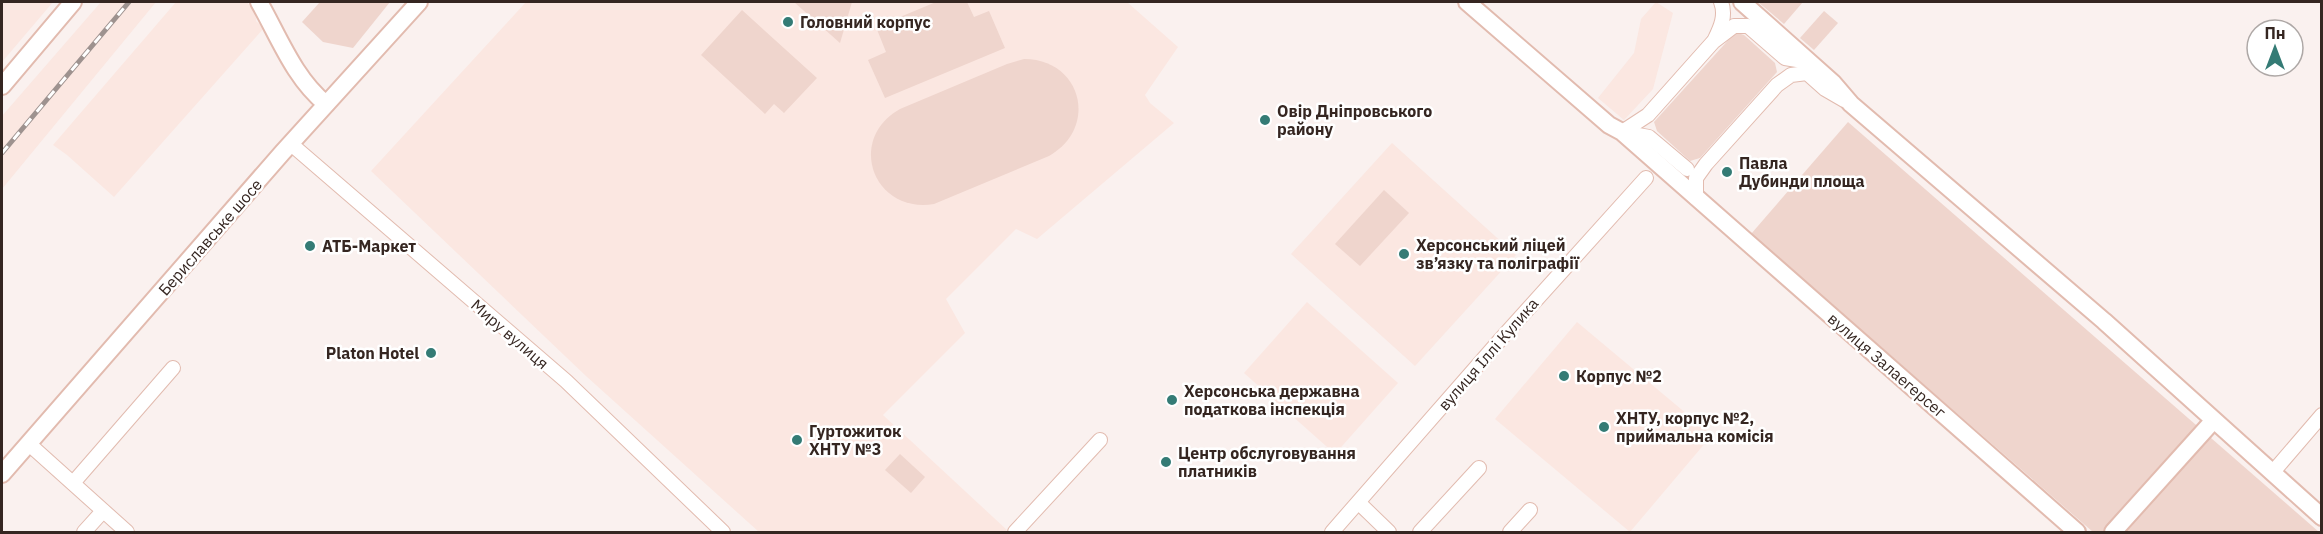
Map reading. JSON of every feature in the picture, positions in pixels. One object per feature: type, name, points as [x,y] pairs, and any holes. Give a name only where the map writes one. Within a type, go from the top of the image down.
[{"type":"main road","points":[[2,86],[73,2]]},
{"type":"main road","points":[[259,2],[297,71],[310,90],[326,104]]},
{"type":"main road","name":"Бериславське шосе","points":[[2,474],[326,104],[419,2]]},
{"type":"main road","points":[[1467,2],[1609,126],[1623,132]]},
{"type":"main road","points":[[1742,2],[1833,83],[1851,104],[2104,321],[2322,517]]},
{"type":"main road","name":"вулиця Залаегерсег","points":[[1623,132],[2077,532]]},
{"type":"main road","points":[[2113,532],[2213,421]]},
{"type":"street","points":[[1713,42],[1722,25],[1724,9],[1721,2]]},
{"type":"street","points":[[1623,132],[1648,115],[1713,42],[1734,26],[1748,26],[1785,58],[1809,62]]},
{"type":"street","points":[[1696,198],[1696,178],[1777,85],[1785,71],[1782,38]]},
{"type":"street","points":[[1777,85],[1791,75],[1807,74],[1825,89],[1851,104]]},
{"type":"street","points":[[1648,115],[1646,178],[1706,164]]},
{"type":"street","points":[[1623,132],[1649,137],[1687,170]]},
{"type":"street","name":"Миру вулиця","points":[[291,144],[566,381],[723,532]]},
{"type":"street","name":"вулиця Іллі Кулика","points":[[1332,532],[1500,339],[1646,178]]},
{"type":"street","points":[[73,483],[173,368]]},
{"type":"street","points":[[2273,472],[2322,415]]},
{"type":"street","points":[[1015,532],[1100,440]]},
{"type":"street","points":[[29,444],[128,532]]},
{"type":"street","points":[[1420,532],[1479,468]]},
{"type":"street","points":[[1359,503],[1389,532]]},
{"type":"street","points":[[1510,532],[1530,510]]},
{"type":"street","points":[[84,532],[103,511]]},
{"type":"shaded area","points":[[2,2],[53,2],[2,62]]},
{"type":"shaded area","points":[[101,2],[156,2],[2,189],[2,116]]},
{"type":"shaded area","points":[[176,2],[247,2],[257,15],[256,21],[264,28],[114,197],[53,145]]},
{"type":"shaded area","points":[[320,2],[390,2],[353,48],[323,42],[302,22]]},
{"type":"shaded area","points":[[526,2],[1127,2],[1178,47],[1145,95],[1150,103],[1174,123],[1037,239],[1016,229],[946,299],[965,333],[883,415],[1007,530],[1004,532],[759,532],[586,376],[371,171]]},
{"type":"shaded area","points":[[794,2],[852,2],[840,43]]},
{"type":"shaded area","points":[[936,2],[967,2],[974,17],[989,11],[1005,48],[885,98],[868,60],[886,52],[876,27]]},
{"type":"shaded area","points":[[1656,2],[1673,13],[1653,89],[1624,120],[1598,98],[1634,53],[1641,19]]},
{"type":"shaded area","points":[[1758,2],[1803,2],[1784,24]]},
{"type":"shaded area","points":[[742,10],[817,78],[784,113],[774,104],[765,114],[701,55]]},
{"type":"shaded area","points":[[1824,11],[1838,23],[1814,50],[1800,38]]},
{"type":"shaded area","points":[[1738,33],[1744,35],[1775,63],[1777,72],[1700,158],[1690,161],[1657,131],[1654,122],[1732,36]]},
{"type":"shaded area","points":[[1024,59],[1044,62],[1059,70],[1071,82],[1077,97],[1078,113],[1074,129],[1065,144],[1049,156],[934,204],[913,204],[895,198],[882,186],[874,172],[871,155],[874,138],[883,122],[900,109]]},
{"type":"shaded area","points":[[1848,122],[2319,532],[2093,532],[1751,234]]},
{"type":"shaded area","name":"Херсонський ліцей зв’язку та поліграфії","points":[[1392,143],[1516,255],[1415,366],[1291,254]]},
{"type":"shaded area","points":[[1384,190],[1409,213],[1360,266],[1335,244]]},
{"type":"shaded area","points":[[1307,302],[1398,383],[1335,454],[1244,373]]},
{"type":"shaded area","name":"ХНТУ, корпус №2, приймальна комісія","points":[[1577,322],[1712,435],[1630,532],[1495,419]]},
{"type":"shaded area","points":[[900,454],[925,477],[911,493],[885,470]]},
{"type":"railway","points":[[2,153],[129,2]]},
{"type":"place","name":"Головний корпус","points":[[788,22]]},
{"type":"place","name":"Овір Дніпровського району","points":[[1265,120]]},
{"type":"place","name":"Павла Дубинди площа","points":[[1727,172]]},
{"type":"place","name":"АТБ-Маркет","points":[[310,246]]},
{"type":"place","name":"Херсонський ліцей зв’язку та поліграфії","points":[[1404,254]]},
{"type":"place","name":"Platon Hotel","points":[[431,353]]},
{"type":"place","name":"Корпус №2","points":[[1564,376]]},
{"type":"place","name":"Херсонська державна податкова інспекція","points":[[1172,400]]},
{"type":"place","name":"ХНТУ, корпус №2, приймальна комісія","points":[[1604,427]]},
{"type":"place","name":"Гуртожиток ХНТУ №3","points":[[797,440]]},
{"type":"place","name":"Центр обслуговування платників","points":[[1166,462]]}]
